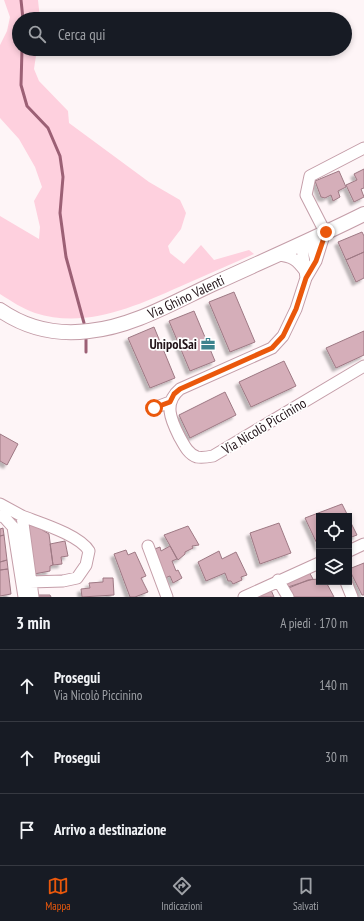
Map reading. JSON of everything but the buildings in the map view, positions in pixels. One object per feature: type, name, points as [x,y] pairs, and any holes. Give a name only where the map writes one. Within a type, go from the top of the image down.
[{"type":"main road","name":"Via Ghino Valenti","points":[[0,310],[14,320],[36,328],[51,330],[91,331],[119,325],[156,310],[326,232],[363,218]]},
{"type":"street","points":[[154,408],[170,402],[174,394],[180,389],[272,348],[283,336],[296,309],[306,275],[316,261],[326,232],[306,195],[310,176],[364,148]]},
{"type":"street","points":[[306,275],[302,248],[305,242],[313,250],[316,261]]},
{"type":"street","points":[[277,254],[290,256],[298,262],[306,275]]},
{"type":"street","name":"Via Nicolò Piccinino","points":[[170,402],[170,418],[187,450],[198,457],[213,456],[364,366]]},
{"type":"street","points":[[0,504],[22,516],[61,531],[86,545],[89,550],[86,565],[77,578],[63,581],[30,582]]},
{"type":"street","points":[[0,516],[4,517],[13,527],[24,597]]},
{"type":"street","points":[[22,516],[33,597]]},
{"type":"street","points":[[352,549],[364,544]]},
{"type":"street","points":[[148,546],[167,597]]},
{"type":"street","points":[[244,597],[278,580],[316,564]]},
{"type":"street","points":[[278,580],[288,597]]},
{"type":"street","points":[[347,585],[352,597]]},
{"type":"shaded area","points":[[4,0],[38,0],[39,12],[12,12],[12,56],[36,56],[34,69],[39,81],[68,111],[69,123],[149,182],[180,200],[186,213],[181,229],[168,246],[170,253],[184,264],[201,245],[214,260],[249,250],[254,254],[145,302],[109,314],[91,317],[54,317],[35,313],[0,294],[0,216],[39,239],[40,227],[34,201],[42,187],[35,167],[19,139],[0,118],[0,45],[7,31],[10,17]]},
{"type":"waterway","points":[[21,0],[22,12]]},
{"type":"waterway","points":[[22,56],[21,85],[27,106],[48,128],[60,156],[63,177],[60,213],[66,257],[84,323]]},
{"type":"waterway","points":[[86,338],[86,352]]},
{"type":"place","name":"UnipolSai","points":[[208,344]]},
{"type":"route","points":[[154,408],[170,402],[174,394],[180,389],[272,348],[283,336],[296,309],[306,278],[316,261],[326,232]]}]
